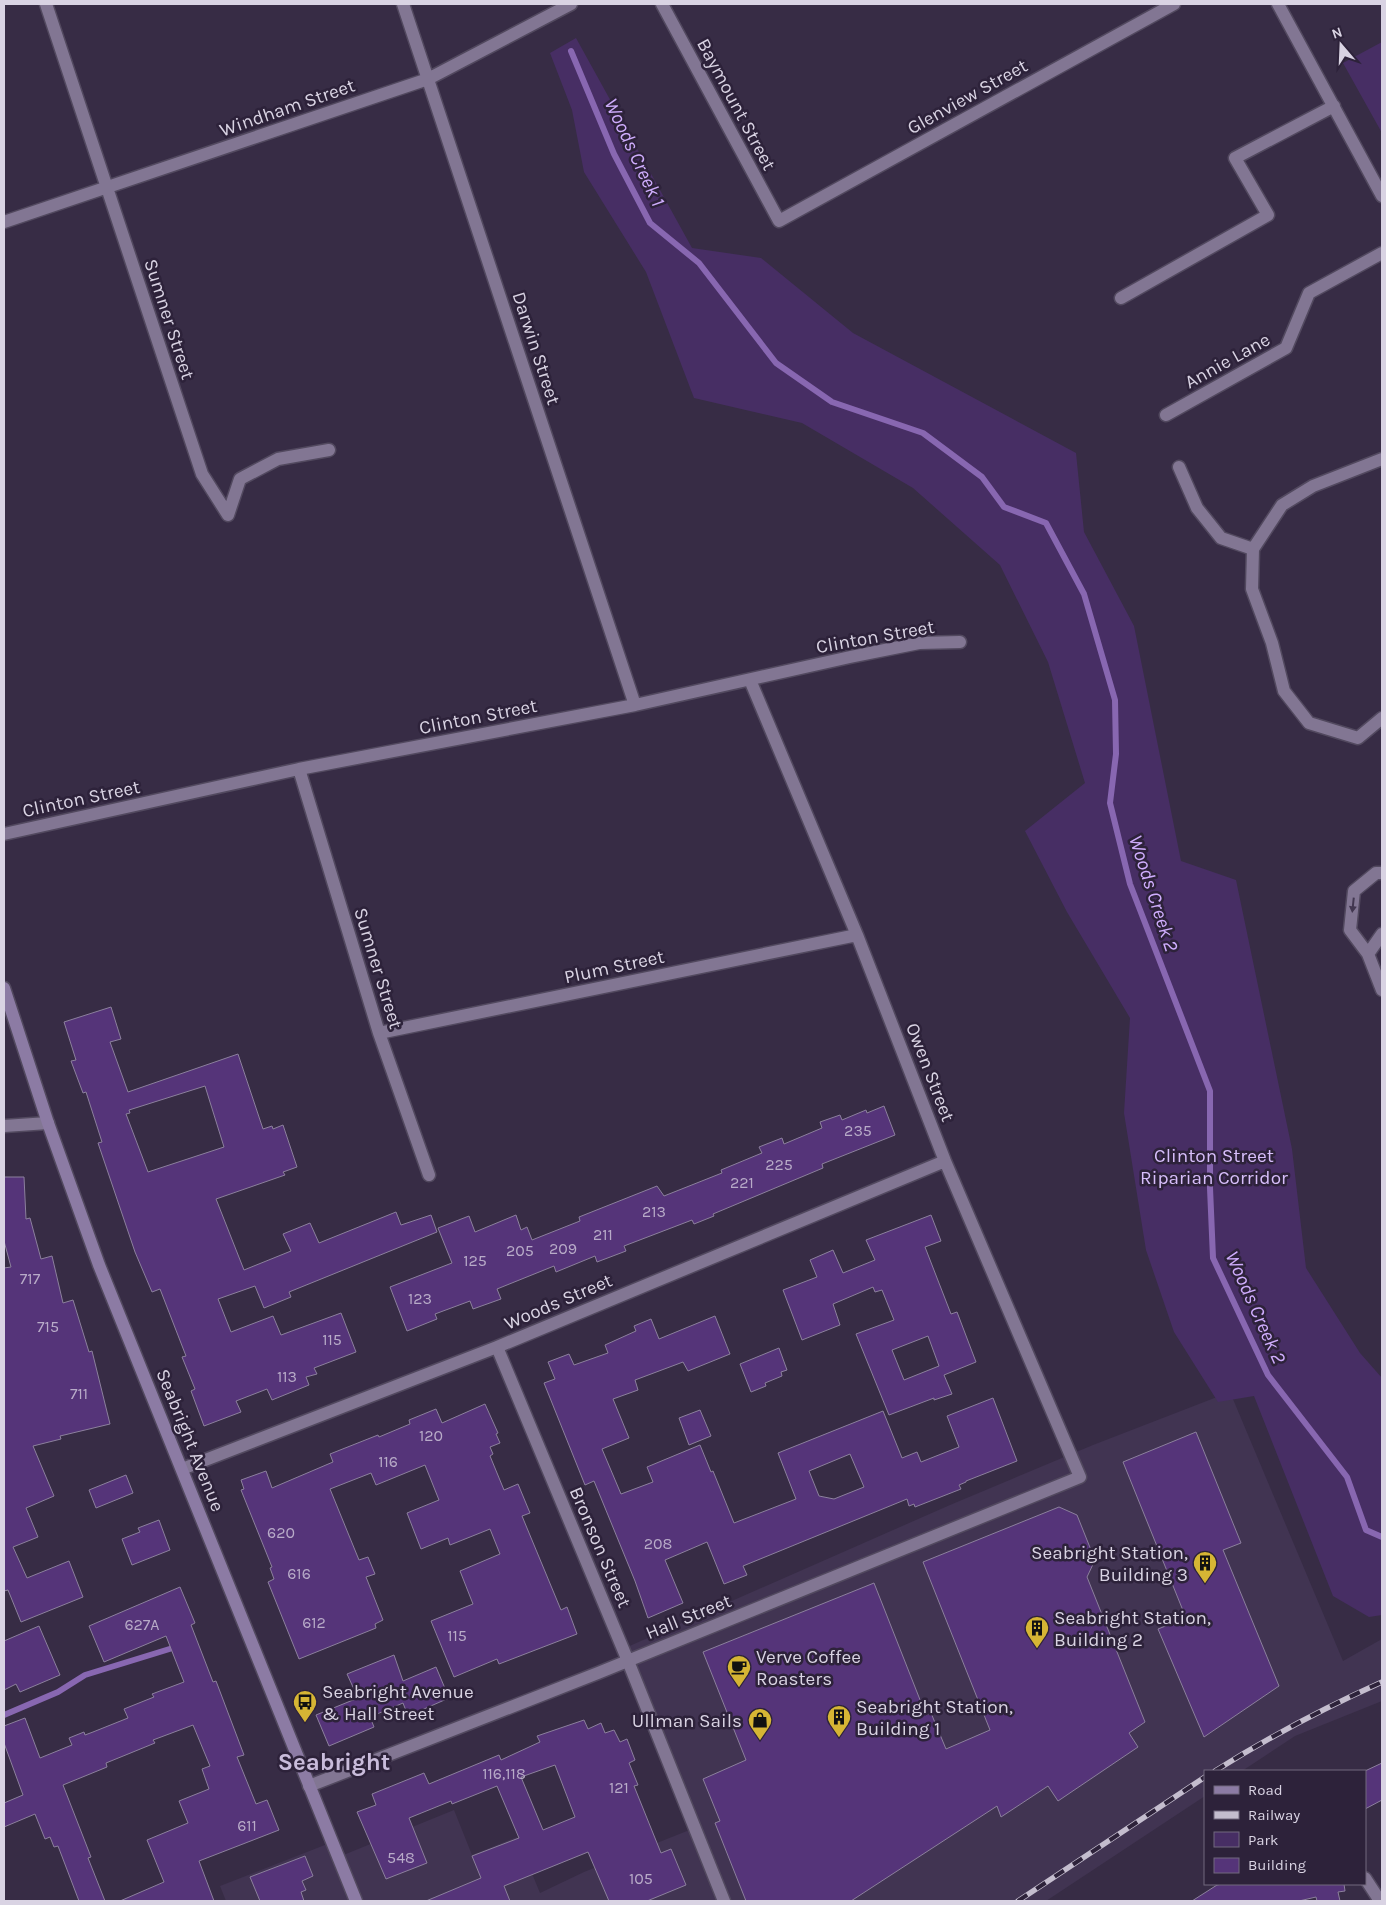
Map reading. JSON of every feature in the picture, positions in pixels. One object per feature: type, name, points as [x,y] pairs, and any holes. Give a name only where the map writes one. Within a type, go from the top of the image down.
[{"type":"main road","name":"Seabright Avenue","points":[[4,988],[48,1123],[100,1265],[356,1901]]},
{"type":"street","name":"Sumner Street","points":[[46,4],[202,474],[228,515],[240,479],[278,460],[329,450]]},
{"type":"street","name":"Darwin Street","points":[[403,4],[634,705]]},
{"type":"street","name":"Windham Street","points":[[4,222],[428,79],[571,4]]},
{"type":"street","name":"Baymount Street","points":[[662,4],[779,221]]},
{"type":"street","name":"Glenview Street","points":[[779,221],[1174,4]]},
{"type":"street","points":[[1278,4],[1382,196]]},
{"type":"street","points":[[1121,298],[1268,215],[1235,158],[1334,106]]},
{"type":"street","name":"Annie Lane","points":[[1166,416],[1286,348],[1309,293],[1382,253]]},
{"type":"street","points":[[1382,459],[1313,486],[1282,505],[1253,550],[1252,589],[1272,643],[1284,691],[1309,723],[1358,738],[1382,718]]},
{"type":"street","points":[[1179,466],[1198,508],[1221,538],[1253,550]]},
{"type":"street","name":"Clinton Street","points":[[4,834],[299,770],[634,705],[919,643],[960,642]]},
{"type":"street","name":"Owen Street","points":[[750,680],[857,935],[945,1161],[1080,1477]]},
{"type":"street","name":"Sumner Street","points":[[299,770],[379,1033],[429,1175]]},
{"type":"street","points":[[1382,873],[1376,873],[1354,891],[1350,930],[1368,954],[1382,990]]},
{"type":"street","points":[[1368,954],[1382,934]]},
{"type":"street","name":"Plum Street","points":[[379,1033],[857,935]]},
{"type":"street","points":[[4,1126],[48,1123]]},
{"type":"street","name":"Woods Street","points":[[182,1469],[497,1347],[945,1161]]},
{"type":"street","name":"Bronson Street","points":[[497,1347],[628,1660],[724,1901]]},
{"type":"street","name":"Hall Street","points":[[309,1786],[628,1660],[1080,1477]]},
{"type":"street","points":[[1366,1880],[1380,1901]]},
{"type":"shaded area","points":[[1230,1392],[1343,1661],[1382,1639],[1382,1701],[1295,1736],[1244,1770],[1204,1770],[1204,1797],[1046,1901],[226,1901],[220,1886],[335,1841],[341,1856],[454,1810],[472,1855],[517,1837],[540,1893],[584,1872],[697,1827],[625,1648],[950,1505],[1093,1445]]},
{"type":"green space","name":"Clinton Street Riparian Corridor","points":[[576,38],[692,248],[761,258],[853,333],[1076,453],[1084,532],[1134,626],[1181,861],[1236,880],[1292,1149],[1306,1268],[1360,1353],[1382,1378],[1382,1615],[1369,1617],[1333,1596],[1254,1396],[1218,1402],[1174,1332],[1146,1250],[1124,1113],[1130,1018],[1067,912],[1025,831],[1085,783],[1048,662],[1000,565],[913,488],[802,423],[694,398],[646,272],[584,172],[572,110],[550,53]]},
{"type":"green space","points":[[1382,42],[1382,133],[1343,63]]},
{"type":"building","points":[[111,1007],[121,1039],[110,1042],[128,1092],[238,1054],[263,1129],[272,1126],[273,1129],[283,1125],[297,1167],[283,1172],[285,1175],[216,1199],[244,1270],[291,1251],[283,1234],[310,1223],[319,1243],[396,1212],[401,1225],[431,1215],[437,1232],[289,1292],[291,1297],[264,1308],[255,1286],[218,1299],[231,1332],[273,1316],[281,1335],[341,1313],[356,1352],[314,1368],[317,1374],[306,1377],[309,1385],[272,1400],[267,1389],[236,1401],[241,1412],[204,1426],[191,1391],[195,1389],[182,1357],[186,1356],[160,1289],[152,1292],[135,1252],[98,1143],[102,1142],[86,1092],[83,1093],[71,1061],[76,1060],[64,1022]],"holes":[[[205,1086],[224,1147],[148,1172],[126,1114],[130,1113],[129,1110]]]},
{"type":"building","points":[[884,1106],[895,1135],[822,1164],[823,1168],[713,1214],[714,1216],[694,1224],[692,1220],[624,1246],[626,1251],[597,1262],[595,1256],[556,1272],[554,1266],[497,1289],[501,1299],[473,1309],[470,1301],[435,1314],[437,1319],[407,1331],[390,1287],[452,1263],[438,1228],[469,1216],[475,1232],[516,1215],[521,1230],[527,1227],[532,1240],[580,1221],[579,1217],[657,1186],[664,1196],[722,1173],[721,1170],[762,1153],[759,1147],[782,1138],[784,1144],[822,1128],[820,1122],[840,1115],[842,1120],[866,1110],[867,1113]]},
{"type":"building","points":[[4,1177],[24,1177],[26,1219],[30,1218],[41,1259],[52,1256],[63,1303],[73,1300],[89,1352],[92,1351],[110,1424],[60,1436],[61,1439],[33,1446],[54,1496],[26,1508],[38,1537],[13,1547],[27,1578],[69,1561],[83,1597],[21,1622],[8,1590],[4,1591],[4,1268],[11,1267],[4,1241]]},
{"type":"building","points":[[931,1215],[941,1241],[925,1247],[951,1314],[957,1312],[976,1362],[944,1375],[952,1394],[934,1400],[934,1398],[889,1415],[856,1334],[894,1320],[882,1290],[875,1292],[873,1287],[833,1304],[840,1325],[802,1340],[783,1290],[817,1277],[810,1260],[833,1250],[843,1273],[875,1260],[866,1240]],"holes":[[[928,1336],[939,1366],[904,1380],[892,1350]]]},
{"type":"building","points":[[715,1316],[730,1354],[688,1371],[683,1362],[635,1380],[638,1390],[613,1399],[629,1438],[602,1449],[621,1494],[653,1482],[647,1467],[700,1445],[711,1472],[713,1471],[734,1523],[796,1499],[778,1453],[883,1411],[902,1458],[917,1452],[921,1462],[959,1447],[947,1416],[993,1398],[1017,1461],[966,1481],[959,1485],[961,1489],[915,1507],[914,1504],[909,1506],[907,1499],[743,1566],[747,1575],[724,1584],[707,1542],[665,1560],[683,1603],[648,1618],[594,1481],[585,1485],[544,1383],[555,1379],[548,1362],[569,1354],[574,1365],[608,1353],[605,1345],[636,1331],[634,1326],[651,1319],[659,1339]],"holes":[[[850,1454],[864,1487],[834,1499],[819,1496],[809,1471]]]},
{"type":"building","points":[[779,1348],[787,1370],[781,1372],[782,1376],[765,1383],[766,1386],[751,1392],[740,1364]]},
{"type":"building","points":[[485,1404],[498,1433],[496,1434],[500,1443],[490,1447],[493,1454],[490,1456],[504,1490],[518,1484],[530,1513],[522,1516],[561,1610],[567,1607],[577,1634],[499,1664],[497,1659],[454,1677],[431,1621],[473,1604],[460,1571],[500,1554],[490,1529],[450,1545],[448,1538],[421,1549],[407,1513],[439,1500],[425,1465],[376,1485],[371,1473],[330,1489],[359,1560],[368,1557],[375,1574],[366,1577],[383,1620],[375,1624],[376,1628],[299,1659],[268,1582],[274,1579],[270,1568],[272,1567],[241,1490],[244,1489],[241,1480],[266,1471],[272,1488],[333,1462],[330,1454],[410,1424],[409,1420],[436,1409],[442,1423]]},
{"type":"building","points":[[700,1410],[711,1436],[689,1445],[679,1418]]},
{"type":"building","name":"Seabright Station, Building 3","points":[[1196,1432],[1241,1543],[1223,1550],[1279,1686],[1204,1737],[1158,1629],[1186,1618],[1123,1462]]},
{"type":"building","points":[[126,1475],[133,1493],[96,1508],[89,1490]]},
{"type":"building","points":[[1059,1507],[1077,1515],[1095,1560],[1087,1577],[1145,1722],[1129,1733],[1138,1747],[1058,1801],[1048,1786],[1001,1817],[997,1806],[851,1901],[746,1901],[715,1823],[720,1821],[703,1779],[746,1760],[703,1652],[874,1583],[926,1715],[931,1713],[946,1749],[990,1730],[923,1562]]},
{"type":"building","points":[[159,1520],[170,1550],[132,1565],[122,1539],[140,1532],[138,1528]]},
{"type":"building","points":[[180,1587],[195,1623],[191,1625],[213,1682],[216,1681],[244,1755],[237,1757],[256,1804],[267,1800],[279,1830],[199,1861],[214,1901],[120,1901],[164,1882],[147,1840],[188,1823],[179,1801],[209,1789],[202,1769],[210,1766],[193,1725],[153,1740],[155,1743],[106,1763],[107,1767],[63,1785],[91,1857],[88,1858],[105,1901],[79,1901],[58,1846],[54,1847],[50,1837],[45,1839],[35,1814],[4,1827],[4,1803],[23,1795],[4,1743],[4,1726],[25,1718],[40,1758],[72,1745],[69,1738],[84,1732],[85,1735],[128,1718],[124,1709],[154,1697],[152,1694],[184,1682],[166,1636],[104,1662],[89,1626]]},
{"type":"building","points":[[39,1626],[60,1675],[20,1692],[16,1684],[4,1690],[4,1641]]},
{"type":"building","points":[[394,1655],[403,1681],[436,1667],[449,1698],[408,1716],[403,1703],[370,1717],[374,1727],[329,1746],[316,1715],[358,1698],[347,1674]]},
{"type":"building","points":[[584,1720],[588,1729],[601,1723],[605,1733],[614,1730],[620,1742],[627,1739],[635,1760],[629,1763],[638,1785],[634,1786],[661,1853],[671,1849],[686,1885],[647,1901],[609,1901],[588,1852],[504,1886],[510,1901],[426,1901],[481,1878],[472,1856],[519,1838],[497,1786],[452,1804],[451,1801],[409,1818],[427,1863],[386,1879],[357,1812],[376,1805],[372,1794],[424,1773],[429,1784],[499,1755],[501,1760],[540,1742],[537,1736]],"holes":[[[555,1765],[575,1817],[543,1830],[521,1777]]]},
{"type":"building","points":[[1382,1763],[1382,1800],[1366,1808],[1366,1771]]},
{"type":"building","points":[[305,1856],[313,1876],[302,1881],[306,1890],[301,1892],[304,1901],[260,1901],[250,1877]]},
{"type":"building","points":[[1217,1885],[1344,1885],[1345,1891],[1338,1892],[1340,1901],[1317,1901],[1316,1897],[1299,1901],[1192,1901]]},
{"type":"waterway","name":"Woods Creek 2","points":[[571,51],[614,154],[650,223],[699,263],[776,363],[832,402],[923,433],[982,477],[1004,507],[1046,523],[1084,594],[1115,700],[1116,754],[1110,803],[1130,884],[1210,1091],[1210,1188],[1213,1258],[1268,1375],[1347,1477],[1366,1530],[1382,1537]]},
{"type":"waterway","points":[[4,1715],[58,1692],[85,1675],[176,1647]]},
{"type":"railway","points":[[1217,1770],[1297,1724],[1382,1682]]},
{"type":"railway","points":[[1018,1901],[1204,1778]]},
{"type":"place","name":"Seabright Station, Building 3","points":[[1205,1584]]},
{"type":"place","name":"Seabright Station, Building 2","points":[[1037,1649]]},
{"type":"place","name":"Verve Coffee Roasters","points":[[739,1688]]},
{"type":"place","name":"Seabright Avenue & Hall Street","points":[[305,1723]]},
{"type":"place","name":"Seabright Station, Building 1","points":[[839,1738]]},
{"type":"place","name":"Ullman Sails","points":[[760,1741]]},
{"type":"district","name":"Seabright","points":[[334,1762]]},
{"type":"water label","name":"Woods Creek 1","points":[[635,152]]}]
